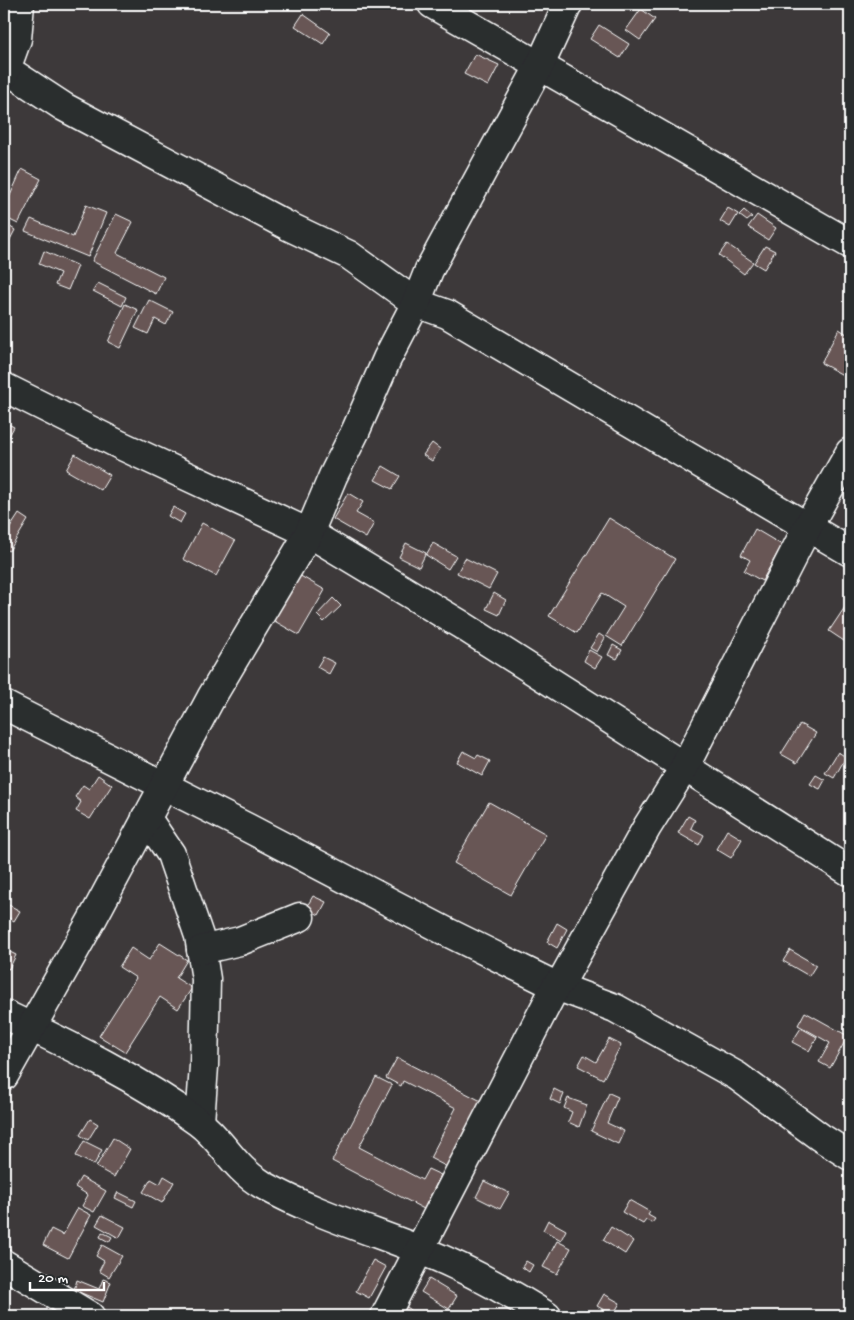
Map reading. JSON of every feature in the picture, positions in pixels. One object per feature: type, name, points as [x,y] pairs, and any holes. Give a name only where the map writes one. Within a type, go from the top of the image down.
[{"type":"street","points":[[20,4],[17,39],[5,72],[64,107],[288,226],[349,255],[416,303],[447,314],[850,552]]},
{"type":"street","points":[[432,4],[850,244]]},
{"type":"street","points":[[4,1076],[211,698],[309,533],[387,359],[416,303],[429,270],[540,65],[568,4]]},
{"type":"street","points":[[4,387],[120,445],[309,533],[460,624],[850,872]]},
{"type":"street","points":[[386,1316],[556,986],[564,977],[647,827],[684,768],[808,526],[850,452]]},
{"type":"street","points":[[4,705],[163,784],[447,932],[556,986],[615,1008],[736,1076],[850,1156]]},
{"type":"street","points":[[146,817],[171,854],[199,936],[206,979],[206,1020],[200,1122]]},
{"type":"street","points":[[201,950],[240,941],[300,917]]},
{"type":"street","points":[[4,1014],[105,1064],[200,1122],[234,1162],[260,1183],[315,1210],[421,1250],[519,1299],[547,1316]]},
{"type":"street","points":[[4,1264],[90,1316]]},
{"type":"building","points":[[641,9],[655,19],[640,40],[626,30]]},
{"type":"building","points":[[303,14],[330,33],[323,44],[295,26]]},
{"type":"building","points":[[599,25],[629,44],[620,58],[590,39]]},
{"type":"building","points":[[475,54],[499,65],[488,86],[464,74]]},
{"type":"building","points":[[22,169],[41,179],[18,224],[4,217],[4,198],[8,200]]},
{"type":"building","points":[[86,205],[106,213],[88,257],[25,231],[31,219],[73,237]]},
{"type":"building","points":[[728,208],[738,214],[730,227],[720,221]]},
{"type":"building","points":[[744,210],[752,217],[747,221],[739,215]]},
{"type":"building","points":[[116,214],[133,222],[117,253],[164,277],[156,294],[92,261]]},
{"type":"building","points":[[757,215],[776,228],[768,240],[748,227]]},
{"type":"building","points":[[4,223],[15,230],[4,251]]},
{"type":"building","points":[[727,244],[753,262],[744,274],[719,255]]},
{"type":"building","points":[[765,246],[775,251],[764,269],[754,263]]},
{"type":"building","points":[[44,251],[78,266],[68,290],[55,285],[60,273],[39,264]]},
{"type":"building","points":[[98,283],[126,297],[122,306],[93,291]]},
{"type":"building","points":[[149,300],[173,312],[166,325],[155,319],[148,334],[135,328]]},
{"type":"building","points":[[125,304],[138,310],[120,348],[108,342]]},
{"type":"building","points":[[839,329],[850,336],[850,379],[821,363]]},
{"type":"building","points":[[4,422],[14,427],[4,445]]},
{"type":"building","points":[[432,443],[440,449],[432,461],[423,455]]},
{"type":"building","points":[[75,454],[110,475],[101,490],[66,470]]},
{"type":"building","points":[[383,466],[400,476],[392,489],[375,480]]},
{"type":"building","points":[[348,493],[363,502],[356,513],[374,523],[366,538],[333,519]]},
{"type":"building","points":[[173,507],[185,514],[180,523],[168,516]]},
{"type":"building","points":[[19,514],[28,520],[9,551],[4,548],[4,532],[6,534]]},
{"type":"building","points":[[609,518],[675,559],[622,646],[606,636],[624,607],[602,593],[577,633],[549,616]]},
{"type":"building","points":[[202,523],[235,541],[216,576],[183,559]]},
{"type":"building","points":[[755,529],[782,545],[762,581],[744,571],[750,560],[741,555]]},
{"type":"building","points":[[406,543],[426,553],[419,567],[399,557]]},
{"type":"building","points":[[433,543],[456,556],[448,569],[426,555]]},
{"type":"building","points":[[465,558],[497,574],[489,589],[457,573]]},
{"type":"building","points":[[297,574],[325,590],[299,635],[271,619]]},
{"type":"building","points":[[494,593],[506,600],[499,615],[486,609]]},
{"type":"building","points":[[333,598],[341,606],[324,622],[317,615]]},
{"type":"building","points":[[850,602],[850,645],[829,631]]},
{"type":"building","points":[[599,634],[605,638],[597,652],[590,648]]},
{"type":"building","points":[[613,645],[622,650],[617,659],[608,655]]},
{"type":"building","points":[[589,650],[602,657],[595,668],[584,661]]},
{"type":"building","points":[[323,657],[335,663],[329,674],[317,667]]},
{"type":"building","points":[[800,724],[816,733],[797,763],[781,754]]},
{"type":"building","points":[[463,751],[476,758],[478,755],[490,761],[482,776],[457,762]]},
{"type":"building","points":[[838,752],[846,757],[834,778],[825,773]]},
{"type":"building","points":[[98,775],[112,785],[90,819],[76,811],[81,802],[75,797],[83,785],[89,789]]},
{"type":"building","points":[[816,775],[825,780],[820,789],[810,784]]},
{"type":"building","points":[[489,802],[546,834],[511,895],[454,863]]},
{"type":"building","points":[[688,816],[695,820],[691,828],[704,835],[699,845],[678,833]]},
{"type":"building","points":[[727,830],[742,839],[731,858],[716,849]]},
{"type":"building","points":[[313,896],[326,902],[319,915],[306,908]]},
{"type":"building","points":[[9,905],[20,911],[14,921],[4,915]]},
{"type":"building","points":[[557,923],[567,929],[557,948],[547,942]]},
{"type":"building","points":[[160,943],[187,960],[176,978],[192,988],[178,1009],[160,997],[125,1052],[99,1036],[136,978],[119,967],[131,948],[149,960]]},
{"type":"building","points":[[4,949],[16,955],[9,969],[4,967]]},
{"type":"building","points":[[790,950],[816,965],[809,976],[783,961]]},
{"type":"building","points":[[805,1012],[848,1036],[830,1068],[819,1062],[830,1043],[798,1025]]},
{"type":"building","points":[[801,1028],[817,1037],[809,1051],[792,1042]]},
{"type":"building","points":[[609,1039],[621,1045],[603,1079],[578,1066],[584,1055],[596,1062]]},
{"type":"building","points":[[397,1058],[483,1102],[449,1168],[430,1158],[456,1108],[403,1081],[401,1086],[386,1078]]},
{"type":"building","points":[[376,1077],[392,1085],[359,1147],[422,1180],[428,1169],[441,1175],[424,1209],[332,1161]]},
{"type":"building","points":[[554,1089],[564,1094],[560,1104],[550,1099]]},
{"type":"building","points":[[609,1093],[618,1097],[607,1123],[624,1131],[618,1144],[591,1131]]},
{"type":"building","points":[[568,1098],[587,1105],[579,1127],[568,1122],[572,1112],[564,1108]]},
{"type":"building","points":[[90,1119],[98,1124],[88,1140],[80,1135]]},
{"type":"building","points":[[113,1138],[130,1149],[114,1177],[96,1167]]},
{"type":"building","points":[[84,1141],[102,1150],[94,1165],[76,1156]]},
{"type":"building","points":[[164,1176],[174,1182],[162,1203],[143,1192],[151,1179],[160,1184]]},
{"type":"building","points":[[81,1177],[106,1191],[94,1212],[82,1206],[88,1195],[75,1187]]},
{"type":"building","points":[[484,1181],[509,1193],[500,1209],[476,1197]]},
{"type":"building","points":[[118,1192],[136,1201],[133,1207],[115,1198]]},
{"type":"building","points":[[629,1200],[650,1212],[648,1215],[655,1219],[652,1223],[646,1220],[643,1224],[622,1212]]},
{"type":"building","points":[[78,1208],[91,1215],[68,1258],[43,1245],[51,1229],[63,1235]]},
{"type":"building","points":[[102,1215],[125,1227],[119,1238],[96,1225]]},
{"type":"building","points":[[548,1220],[566,1230],[561,1240],[543,1230]]},
{"type":"building","points":[[611,1227],[633,1241],[625,1254],[603,1240]]},
{"type":"building","points":[[102,1232],[112,1237],[109,1242],[100,1237]]},
{"type":"building","points":[[557,1241],[571,1248],[557,1274],[543,1267]]},
{"type":"building","points":[[102,1245],[122,1256],[109,1277],[99,1271],[104,1261],[96,1256]]},
{"type":"building","points":[[373,1260],[386,1267],[369,1298],[356,1291]]},
{"type":"building","points":[[526,1261],[533,1265],[529,1272],[522,1267]]},
{"type":"building","points":[[103,1279],[111,1282],[103,1302],[74,1290],[77,1280],[99,1289]]},
{"type":"building","points":[[429,1279],[457,1296],[449,1309],[421,1292]]},
{"type":"building","points":[[604,1294],[620,1303],[613,1315],[597,1306]]},
{"type":"building","points":[[395,1301],[410,1309],[406,1316],[387,1316]]}]
